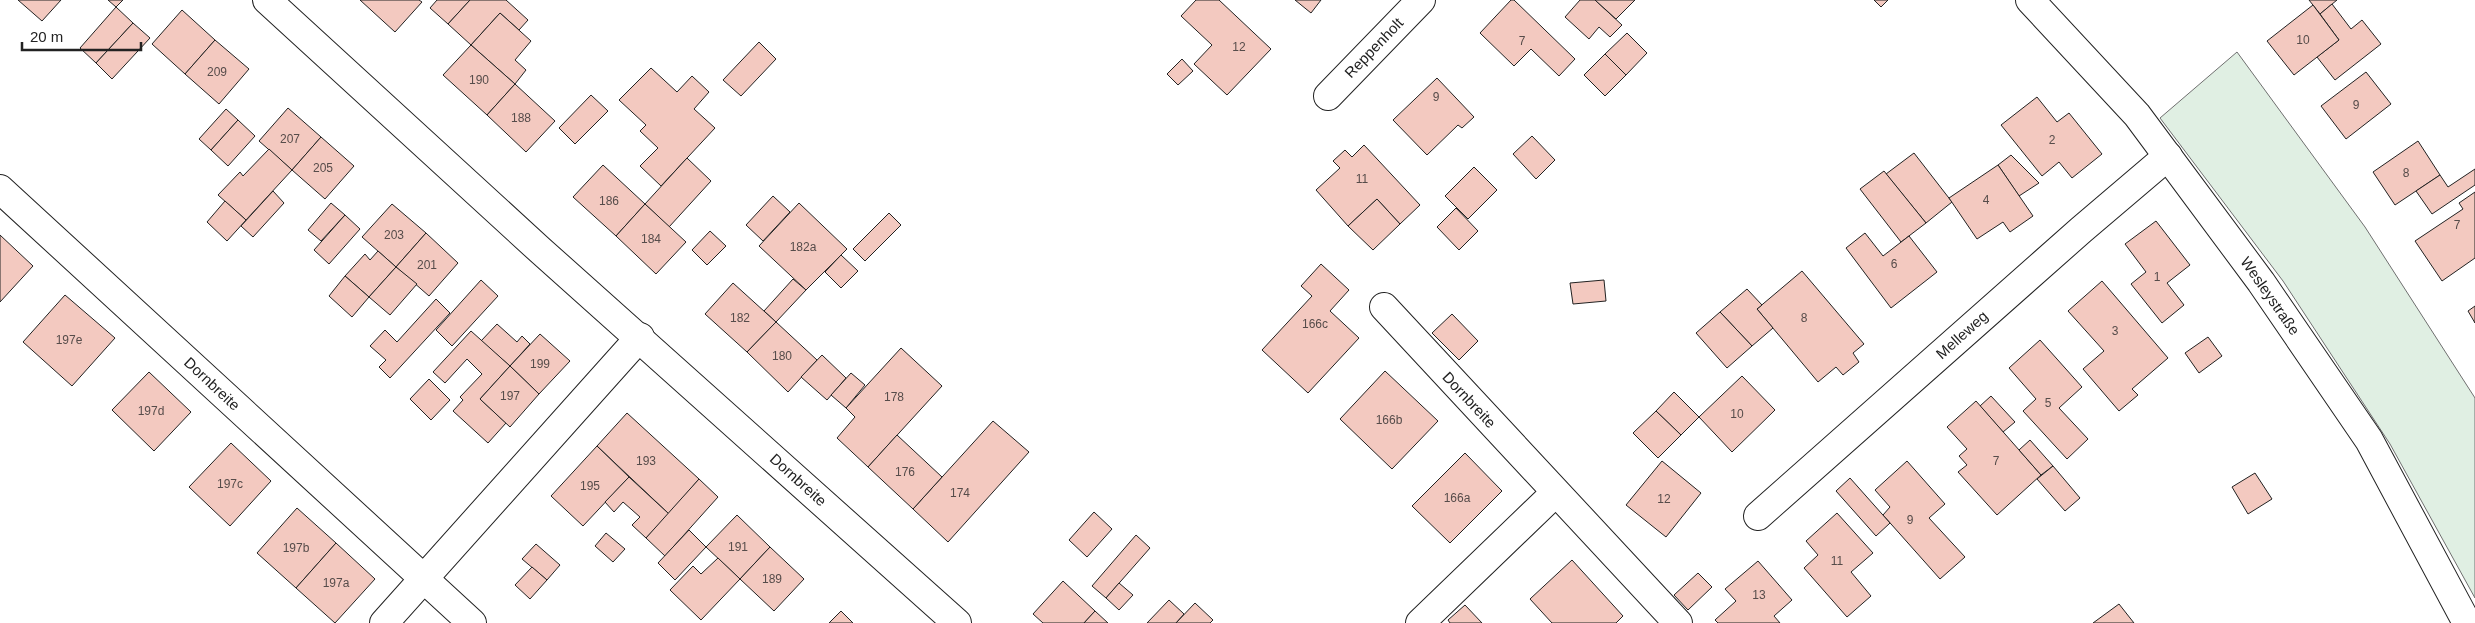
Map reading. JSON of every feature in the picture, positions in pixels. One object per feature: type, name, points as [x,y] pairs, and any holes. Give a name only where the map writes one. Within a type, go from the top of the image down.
[{"type":"street","name":"Dornbreite","points":[[268,0],[540,250],[957,623]]},
{"type":"street","name":"Reppenholt","points":[[1328,96],[1421,0]]},
{"type":"street","name":"Wesleystraße","points":[[2030,0],[2137,115],[2261,282],[2369,440],[2467,623]]},
{"type":"street","name":"Melleweg","points":[[1758,516],[2081,230],[2168,156]]},
{"type":"street","name":"Dornbreite","points":[[0,189],[472,623]]},
{"type":"street","name":"Dornbreite","points":[[1384,307],[1555,493],[1582,519],[1678,623]]},
{"type":"street","points":[[384,623],[640,338]]},
{"type":"street","points":[[1420,623],[1555,493]]},
{"type":"green space","points":[[2237,52],[2365,227],[2475,398],[2475,598],[2390,444],[2283,281],[2160,118]]},
{"type":"building","points":[[18,0],[61,0],[42,21]]},
{"type":"building","points":[[108,0],[123,0],[116,7]]},
{"type":"building","points":[[360,0],[419,0],[422,2],[395,32]]},
{"type":"building","points":[[437,0],[470,0],[448,24],[430,8]]},
{"type":"building","points":[[470,0],[506,0],[528,20],[519,30],[500,13],[471,45],[448,24]]},
{"type":"building","points":[[1196,0],[1219,0],[1271,49],[1227,95],[1194,64],[1212,45],[1181,16]]},
{"type":"building","points":[[1295,0],[1321,0],[1311,13]]},
{"type":"building","points":[[1511,0],[1514,0],[1575,59],[1559,76],[1531,49],[1514,66],[1480,33]]},
{"type":"building","points":[[1580,0],[1595,0],[1622,25],[1610,37],[1599,27],[1589,39],[1565,17]]},
{"type":"building","points":[[1595,0],[1635,0],[1616,19]]},
{"type":"building","points":[[1874,0],[1888,0],[1881,7]]},
{"type":"building","points":[[2309,0],[2337,0],[2320,14]]},
{"type":"building","points":[[2332,4],[2351,29],[2362,20],[2381,44],[2335,80],[2317,57],[2339,40],[2320,14]]},
{"type":"building","points":[[2313,5],[2339,40],[2294,75],[2267,41]]},
{"type":"building","points":[[116,7],[133,23],[96,63],[80,48]]},
{"type":"building","points":[[182,10],[215,40],[185,74],[152,44]]},
{"type":"building","points":[[500,13],[531,41],[515,60],[526,70],[515,84],[471,45]]},
{"type":"building","points":[[133,23],[150,38],[112,79],[96,63]]},
{"type":"building","points":[[1627,33],[1647,53],[1626,75],[1605,54]]},
{"type":"building","points":[[215,40],[249,69],[219,104],[185,74]]},
{"type":"building","points":[[759,42],[776,59],[741,96],[723,80]]},
{"type":"building","points":[[471,45],[515,84],[487,115],[443,75]]},
{"type":"building","points":[[1605,54],[1626,75],[1605,96],[1584,75]]},
{"type":"building","points":[[1182,59],[1193,71],[1178,85],[1167,74]]},
{"type":"building","points":[[651,68],[677,92],[692,76],[709,92],[694,109],[715,128],[661,186],[640,166],[658,148],[640,131],[646,125],[619,100]]},
{"type":"building","points":[[2366,72],[2391,104],[2346,139],[2321,106]]},
{"type":"building","points":[[1437,78],[1474,117],[1462,128],[1458,125],[1427,155],[1393,120]]},
{"type":"building","points":[[515,84],[555,121],[526,152],[487,115]]},
{"type":"building","points":[[591,95],[608,111],[575,144],[559,128]]},
{"type":"building","points":[[2037,97],[2057,122],[2069,113],[2102,154],[2072,178],[2059,162],[2042,176],[2001,125]]},
{"type":"building","points":[[288,108],[321,137],[292,170],[259,141]]},
{"type":"building","points":[[226,109],[238,120],[211,150],[199,139]]},
{"type":"building","points":[[238,120],[255,136],[228,166],[211,150]]},
{"type":"building","points":[[1532,136],[1555,160],[1536,179],[1513,154]]},
{"type":"building","points":[[321,137],[354,166],[325,199],[292,170]]},
{"type":"building","points":[[2418,141],[2440,175],[2395,205],[2373,172]]},
{"type":"building","points":[[1364,145],[1420,205],[1400,224],[1377,199],[1348,226],[1316,190],[1340,168],[1333,161],[1345,150],[1352,157]]},
{"type":"building","points":[[269,149],[292,170],[246,220],[218,195],[240,172],[243,176]]},
{"type":"building","points":[[1914,153],[1952,202],[1926,223],[1886,174]]},
{"type":"building","points":[[2011,155],[2039,183],[2019,196],[1998,165]]},
{"type":"building","points":[[687,158],[711,181],[669,227],[645,204]]},
{"type":"building","points":[[603,165],[645,204],[616,236],[573,197]]},
{"type":"building","points":[[1998,165],[2033,216],[2010,232],[2003,222],[1977,239],[1949,198]]},
{"type":"building","points":[[1474,167],[1497,190],[1468,219],[1445,196]]},
{"type":"building","points":[[2475,169],[2475,185],[2432,214],[2416,191],[2440,175],[2448,187]]},
{"type":"building","points":[[1884,171],[1926,223],[1901,242],[1860,189]]},
{"type":"building","points":[[273,191],[284,203],[253,237],[241,226]]},
{"type":"building","points":[[2475,192],[2475,258],[2442,281],[2415,241],[2463,209],[2459,203]]},
{"type":"building","points":[[773,196],[790,212],[763,241],[746,225]]},
{"type":"building","points":[[1377,199],[1400,224],[1373,250],[1348,226]]},
{"type":"building","points":[[225,201],[246,220],[227,241],[207,222]]},
{"type":"building","points":[[331,203],[345,215],[321,241],[308,230]]},
{"type":"building","points":[[799,203],[847,249],[806,290],[759,246]]},
{"type":"building","points":[[392,204],[426,233],[396,267],[362,237]]},
{"type":"building","points":[[645,204],[686,242],[656,274],[616,236]]},
{"type":"building","points":[[1456,208],[1478,231],[1459,250],[1437,227]]},
{"type":"building","points":[[889,213],[901,225],[865,261],[853,249]]},
{"type":"building","points":[[345,215],[360,229],[329,264],[314,250]]},
{"type":"building","points":[[2156,221],[2190,265],[2167,283],[2184,305],[2162,323],[2131,284],[2146,272],[2125,244]]},
{"type":"building","points":[[710,231],[726,246],[707,265],[692,250]]},
{"type":"building","points":[[426,233],[458,263],[429,296],[396,267]]},
{"type":"building","points":[[1865,233],[1883,256],[1909,236],[1937,272],[1891,308],[1846,248]]},
{"type":"building","points":[[0,235],[33,266],[0,302]]},
{"type":"building","points":[[378,251],[396,267],[369,297],[345,276],[365,254],[370,260]]},
{"type":"building","points":[[841,255],[858,271],[841,288],[825,272]]},
{"type":"building","points":[[1321,264],[1349,290],[1330,311],[1359,338],[1308,393],[1262,350],[1312,296],[1301,286]]},
{"type":"building","points":[[396,267],[417,284],[390,315],[369,297]]},
{"type":"building","points":[[1802,271],[1864,344],[1853,353],[1859,362],[1843,375],[1836,367],[1818,382],[1757,309]]},
{"type":"building","points":[[345,276],[369,297],[352,317],[329,296]]},
{"type":"building","points":[[793,279],[806,290],[776,322],[764,311]]},
{"type":"building","points":[[481,280],[498,296],[452,346],[436,330]]},
{"type":"building","points":[[1604,280],[1606,301],[1573,304],[1570,283]]},
{"type":"building","points":[[2102,281],[2168,358],[2132,389],[2138,395],[2119,411],[2083,369],[2104,351],[2068,311]]},
{"type":"building","points":[[733,283],[776,322],[747,352],[705,314]]},
{"type":"building","points":[[1747,289],[1762,305],[1757,309],[1773,328],[1752,346],[1720,312]]},
{"type":"building","points":[[65,295],[115,338],[72,386],[23,342]]},
{"type":"building","points":[[436,299],[450,313],[390,378],[379,367],[386,360],[370,346],[385,330],[397,342]]},
{"type":"building","points":[[2475,306],[2475,323],[2468,311]]},
{"type":"building","points":[[1720,312],[1752,346],[1727,368],[1696,333]]},
{"type":"building","points":[[1452,314],[1478,341],[1459,360],[1432,333]]},
{"type":"building","points":[[776,322],[817,360],[788,392],[747,352]]},
{"type":"building","points":[[497,324],[517,342],[522,336],[530,344],[510,366],[481,341]]},
{"type":"building","points":[[471,331],[510,366],[480,399],[506,423],[488,443],[453,411],[463,400],[460,397],[482,374],[467,359],[445,383],[433,372]]},
{"type":"building","points":[[540,334],[570,361],[539,394],[510,366]]},
{"type":"building","points":[[2208,337],[2222,356],[2199,373],[2185,353]]},
{"type":"building","points":[[2040,340],[2082,387],[2059,408],[2088,439],[2067,459],[2023,411],[2036,399],[2009,368]]},
{"type":"building","points":[[901,348],[942,386],[868,467],[837,438],[855,417],[846,408]]},
{"type":"building","points":[[822,355],[846,378],[827,400],[801,377]]},
{"type":"building","points":[[510,366],[539,394],[510,427],[480,399]]},
{"type":"building","points":[[1385,371],[1438,421],[1392,469],[1340,419]]},
{"type":"building","points":[[149,372],[191,412],[154,451],[112,410]]},
{"type":"building","points":[[851,373],[865,385],[846,408],[831,395]]},
{"type":"building","points":[[1742,376],[1775,410],[1732,452],[1699,417]]},
{"type":"building","points":[[429,379],[450,400],[431,420],[410,399]]},
{"type":"building","points":[[1674,392],[1699,417],[1681,435],[1656,411]]},
{"type":"building","points":[[1991,396],[2015,422],[2003,432],[1980,406]]},
{"type":"building","points":[[1976,401],[2041,475],[1997,515],[1958,472],[1967,465],[1959,456],[1967,449],[1947,427]]},
{"type":"building","points":[[1656,411],[1681,435],[1658,458],[1633,433]]},
{"type":"building","points":[[627,413],[699,479],[669,514],[597,446]]},
{"type":"building","points":[[993,421],[1029,452],[948,542],[913,509]]},
{"type":"building","points":[[897,435],[942,477],[913,509],[868,467]]},
{"type":"building","points":[[2030,440],[2053,466],[2041,475],[2019,450]]},
{"type":"building","points":[[231,443],[271,481],[230,526],[189,487]]},
{"type":"building","points":[[597,446],[629,477],[583,526],[551,496]]},
{"type":"building","points":[[1465,453],[1502,491],[1450,543],[1412,506]]},
{"type":"building","points":[[1662,461],[1701,493],[1666,537],[1626,505]]},
{"type":"building","points":[[1907,461],[1945,504],[1929,518],[1965,557],[1940,579],[1883,515],[1890,507],[1875,490]]},
{"type":"building","points":[[2053,466],[2080,498],[2065,511],[2037,479]]},
{"type":"building","points":[[2255,473],[2272,499],[2248,514],[2232,487]]},
{"type":"building","points":[[629,477],[669,514],[646,538],[632,525],[640,517],[623,502],[614,512],[605,502]]},
{"type":"building","points":[[1850,478],[1890,523],[1876,536],[1836,491]]},
{"type":"building","points":[[699,479],[718,497],[665,556],[646,538]]},
{"type":"building","points":[[297,508],[336,543],[296,588],[257,553]]},
{"type":"building","points":[[1094,512],[1112,529],[1087,557],[1069,540]]},
{"type":"building","points":[[1837,513],[1873,553],[1851,572],[1871,596],[1847,617],[1804,568],[1818,555],[1806,541]]},
{"type":"building","points":[[737,515],[770,547],[740,579],[706,547]]},
{"type":"building","points":[[689,530],[706,547],[675,580],[658,563]]},
{"type":"building","points":[[606,533],[625,549],[613,562],[595,546]]},
{"type":"building","points":[[1136,535],[1150,548],[1106,598],[1092,586]]},
{"type":"building","points":[[336,543],[375,579],[335,623],[296,588]]},
{"type":"building","points":[[536,544],[560,565],[547,580],[522,559]]},
{"type":"building","points":[[770,547],[804,579],[774,611],[740,579]]},
{"type":"building","points":[[718,558],[740,579],[701,620],[670,590],[693,566],[701,574]]},
{"type":"building","points":[[1572,560],[1623,616],[1616,623],[1552,623],[1530,599]]},
{"type":"building","points":[[1758,561],[1792,600],[1774,616],[1780,623],[1718,623],[1715,620],[1736,601],[1725,589]]},
{"type":"building","points":[[532,567],[547,580],[530,599],[515,585]]},
{"type":"building","points":[[1698,573],[1712,587],[1688,610],[1674,595]]},
{"type":"building","points":[[1063,581],[1095,611],[1084,623],[1043,623],[1033,614]]},
{"type":"building","points":[[1119,583],[1133,595],[1119,610],[1106,598]]},
{"type":"building","points":[[1169,600],[1184,614],[1176,623],[1147,623]]},
{"type":"building","points":[[1195,603],[1213,620],[1210,623],[1176,623]]},
{"type":"building","points":[[2119,604],[2134,623],[2093,623]]},
{"type":"building","points":[[1465,605],[1482,623],[1450,623],[1448,620]]},
{"type":"building","points":[[841,611],[853,623],[829,623]]},
{"type":"building","points":[[1095,611],[1108,623],[1084,623]]}]
